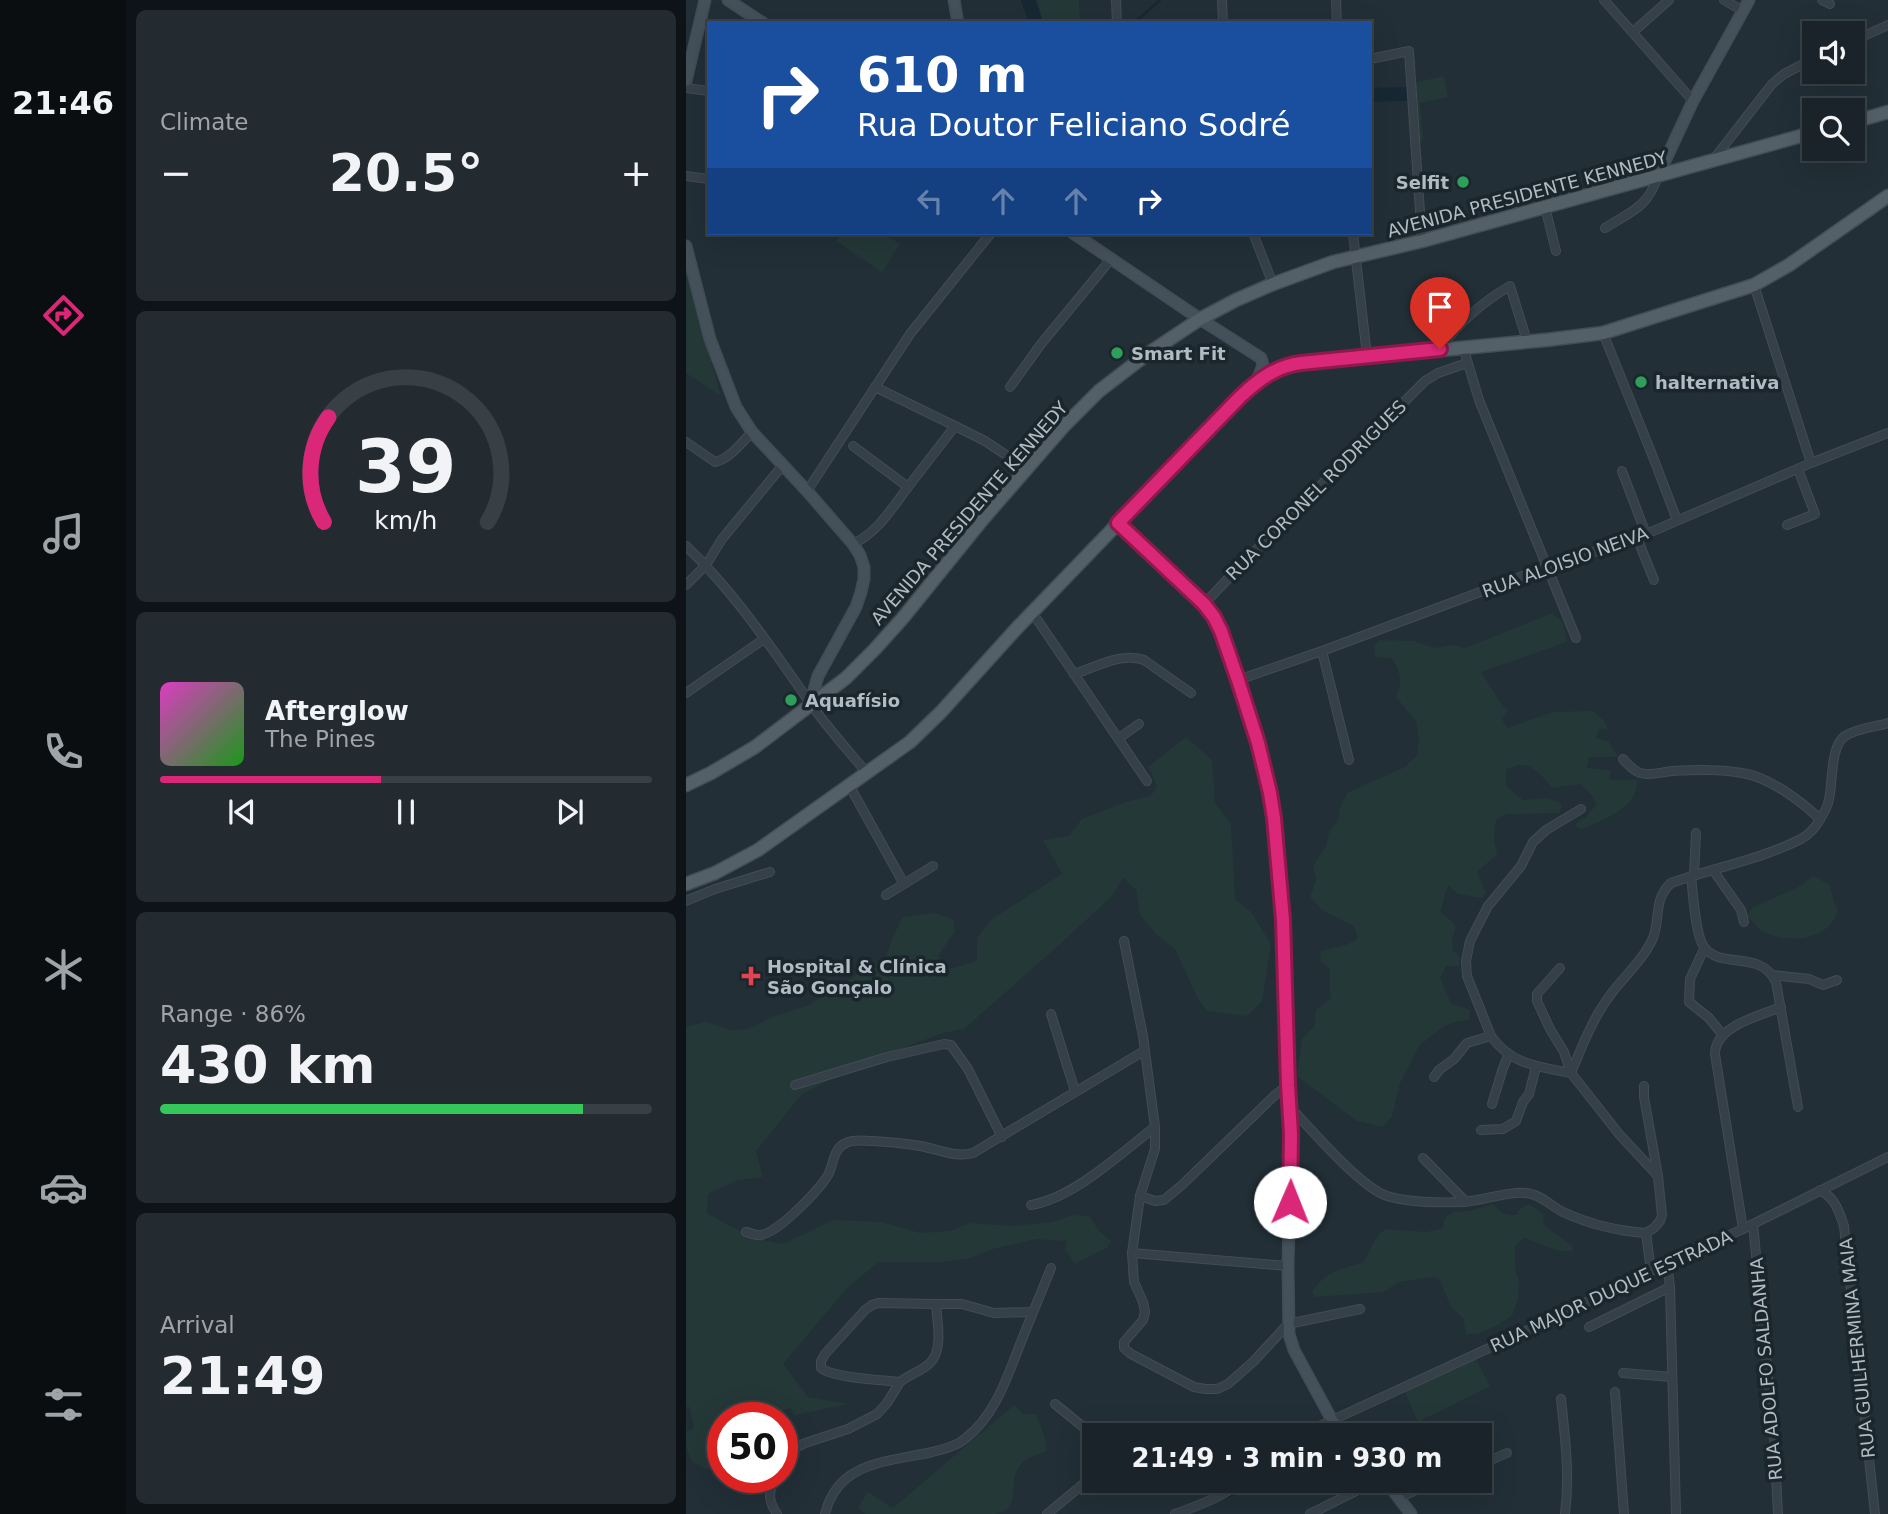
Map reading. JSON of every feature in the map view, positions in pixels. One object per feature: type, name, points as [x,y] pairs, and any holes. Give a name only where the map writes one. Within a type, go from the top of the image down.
[{"type":"main road","points":[[686,81],[705,0]]},
{"type":"main road","points":[[728,0],[760,21]]},
{"type":"main road","points":[[954,0],[958,21]]},
{"type":"main road","points":[[1658,176],[1693,102],[1749,0]]},
{"type":"main road","points":[[1865,119],[1888,112]]},
{"type":"main road","name":"AVENIDA PRESIDENTE KENNEDY","points":[[686,785],[755,747],[846,678],[876,649],[1063,427],[1100,391],[1146,355],[1200,320],[1236,300],[1305,271],[1802,136]]},
{"type":"main road","points":[[686,884],[715,873],[758,850],[910,742],[1032,612],[1256,383],[1281,368],[1292,364],[1603,333],[1754,285],[1789,265],[1888,196]]},
{"type":"main road","points":[[1076,235],[1200,320],[1261,358],[1262,365],[1256,383]]},
{"type":"main road","points":[[686,246],[715,356],[736,407],[752,432],[807,491],[860,555],[864,579],[861,592],[818,676],[812,705]]},
{"type":"main road","points":[[1118,523],[1204,604],[1214,617],[1258,743],[1274,818],[1283,920],[1291,1134],[1288,1324],[1294,1350],[1335,1423]]},
{"type":"main road","points":[[1394,1493],[1411,1514]]},
{"type":"street","points":[[1116,0],[1117,21]]},
{"type":"street","points":[[1222,0],[1223,21]]},
{"type":"street","points":[[1336,0],[1337,21]]},
{"type":"street","points":[[1604,0],[1693,102]]},
{"type":"street","points":[[1633,32],[1669,0]]},
{"type":"street","points":[[1724,0],[1743,11]]},
{"type":"street","points":[[1865,36],[1888,25]]},
{"type":"street","points":[[1372,58],[1409,51],[1422,241]]},
{"type":"street","points":[[1711,162],[1772,85],[1784,74],[1802,65]]},
{"type":"street","points":[[686,88],[707,91]]},
{"type":"street","points":[[1605,228],[1649,198],[1658,176]]},
{"type":"street","points":[[686,177],[707,179]]},
{"type":"street","points":[[1545,207],[1556,251]]},
{"type":"street","points":[[807,491],[910,334],[989,235]]},
{"type":"street","points":[[1253,235],[1273,284]]},
{"type":"street","points":[[1353,235],[1367,356]]},
{"type":"street","points":[[1010,387],[1111,258]]},
{"type":"street","points":[[1754,285],[1811,463]]},
{"type":"street","points":[[1440,349],[1458,326],[1484,302],[1510,286],[1527,341]]},
{"type":"street","points":[[1603,333],[1676,520]]},
{"type":"street","points":[[1463,347],[1479,400],[1576,638]]},
{"type":"street","name":"RUA CORONEL RODRIGUES","points":[[1204,604],[1425,381],[1438,373],[1467,363]]},
{"type":"street","points":[[876,387],[985,441],[1027,469]]},
{"type":"street","points":[[853,544],[865,538],[878,526],[956,426]]},
{"type":"street","points":[[686,442],[715,462],[722,461],[752,432]]},
{"type":"street","name":"RUA ALOISIO NEIVA","points":[[1238,680],[1547,567],[1636,538],[1888,433]]},
{"type":"street","points":[[853,446],[908,487]]},
{"type":"street","points":[[686,585],[706,565],[722,539],[783,465]]},
{"type":"street","points":[[1787,525],[1815,514],[1797,469]]},
{"type":"street","points":[[1622,471],[1646,534]]},
{"type":"street","points":[[1636,538],[1654,580]]},
{"type":"street","points":[[686,546],[706,565],[867,773]]},
{"type":"street","points":[[1032,612],[1147,781]]},
{"type":"street","points":[[686,692],[764,639]]},
{"type":"street","points":[[1322,651],[1349,760]]},
{"type":"street","points":[[1074,674],[1126,657],[1137,657],[1191,693]]},
{"type":"street","points":[[1571,1073],[1604,1003],[1650,944],[1656,929],[1660,897],[1664,890],[1671,883],[1803,838],[1813,831],[1830,797],[1840,741],[1854,732],[1888,723]]},
{"type":"street","points":[[1119,738],[1139,724]]},
{"type":"street","points":[[1623,759],[1641,773],[1713,771],[1743,773],[1763,779],[1821,819]]},
{"type":"street","points":[[849,785],[904,884]]},
{"type":"street","points":[[1571,1073],[1536,1067],[1509,1055],[1496,1044],[1467,976],[1466,961],[1470,941],[1488,906],[1521,866],[1533,842],[1546,830],[1581,808]]},
{"type":"street","points":[[1696,833],[1693,876],[1700,941],[1704,949],[1715,956],[1752,962],[1772,975],[1781,1007],[1797,1107]]},
{"type":"street","points":[[886,894],[933,866]]},
{"type":"street","points":[[1713,870],[1741,909],[1744,922]]},
{"type":"street","points":[[686,901],[770,872]]},
{"type":"street","points":[[1124,941],[1143,1037],[1156,1127],[1155,1149],[1140,1196],[1132,1253],[1134,1282],[1145,1312],[1143,1320],[1124,1342],[1124,1348],[1139,1359],[1194,1387],[1216,1389],[1228,1384],[1254,1361],[1288,1324],[1360,1309]]},
{"type":"street","points":[[1704,949],[1690,979],[1689,1002],[1723,1034]]},
{"type":"street","points":[[1560,968],[1537,993],[1537,1001],[1550,1030],[1571,1073],[1619,1134],[1658,1176]]},
{"type":"street","points":[[1772,975],[1809,979],[1823,985],[1837,980]]},
{"type":"street","points":[[1743,1229],[1715,1046],[1730,1028],[1781,1007]]},
{"type":"street","points":[[1051,1014],[1075,1091]]},
{"type":"street","points":[[1434,1077],[1467,1043],[1491,1036]]},
{"type":"street","points":[[795,1085],[887,1057],[944,1044],[951,1045],[968,1069],[1002,1137]]},
{"type":"street","points":[[746,1232],[757,1236],[765,1234],[789,1219],[827,1176],[839,1148],[845,1143],[897,1142],[961,1155],[973,1153],[1144,1051]]},
{"type":"street","points":[[1492,1104],[1509,1055]]},
{"type":"street","points":[[1481,1130],[1503,1129],[1516,1121],[1523,1101],[1529,1094],[1536,1067]]},
{"type":"street","points":[[1140,1196],[1155,1201],[1164,1200],[1288,1085]]},
{"type":"street","points":[[1289,1106],[1359,1178],[1384,1196],[1415,1202],[1466,1202],[1527,1193],[1588,1222],[1624,1231],[1646,1233],[1654,1228],[1662,1215],[1644,1086]]},
{"type":"street","points":[[1031,1205],[1044,1203],[1078,1186],[1156,1127]]},
{"type":"street","name":"RUA MAJOR DUQUE ESTRADA","points":[[1326,1423],[1743,1229],[1888,1157]]},
{"type":"street","points":[[1423,1158],[1466,1202]]},
{"type":"street","name":"RUA GUILHERMINA MAIA","points":[[1820,1190],[1828,1195],[1838,1208],[1844,1226],[1875,1514]]},
{"type":"street","name":"RUA ADOLFO SALDANHA","points":[[1753,1224],[1779,1514]]},
{"type":"street","points":[[1646,1233],[1651,1270]]},
{"type":"street","points":[[1132,1253],[1288,1266]]},
{"type":"street","points":[[1667,1264],[1670,1287],[1676,1514]]},
{"type":"street","points":[[825,1514],[832,1496],[845,1478],[854,1472],[871,1465],[950,1447],[965,1440],[980,1425],[992,1409],[1051,1268]]},
{"type":"street","points":[[1589,1327],[1670,1287]]},
{"type":"street","points":[[900,1382],[826,1372],[821,1368],[821,1361],[865,1310],[878,1303],[962,1304],[995,1313],[1032,1312]]},
{"type":"street","points":[[798,1446],[848,1429],[877,1414],[900,1382],[930,1363],[936,1354],[938,1340],[936,1304]]},
{"type":"street","points":[[1623,1373],[1672,1377]]},
{"type":"street","points":[[1615,1392],[1624,1514]]},
{"type":"street","points":[[1561,1399],[1567,1476],[1564,1514]]},
{"type":"street","points":[[1055,1404],[1082,1426]]},
{"type":"street","points":[[1492,1459],[1507,1453]]},
{"type":"street","points":[[1047,1514],[1082,1485]]},
{"type":"street","points":[[769,1493],[770,1504],[776,1514]]},
{"type":"street","points":[[1175,1514],[1224,1493]]},
{"type":"street","points":[[1310,1514],[1352,1493]]},
{"type":"street","points":[[1398,1498],[1410,1493]]},
{"type":"green space","points":[[1037,0],[1079,0],[1080,21],[1043,21]]},
{"type":"green space","points":[[1444,76],[1448,97],[1420,103],[1423,141],[1418,142],[1413,83]]},
{"type":"green space","points":[[840,235],[885,235],[900,244],[882,272],[836,241]]},
{"type":"green space","points":[[686,273],[721,396],[686,373]]},
{"type":"green space","points":[[1552,613],[1563,622],[1567,642],[1481,672],[1508,711],[1502,719],[1507,728],[1553,712],[1593,711],[1605,722],[1608,730],[1598,729],[1596,738],[1609,742],[1618,757],[1589,757],[1587,768],[1611,771],[1609,780],[1637,780],[1635,794],[1621,810],[1581,829],[1574,825],[1586,817],[1596,805],[1593,796],[1580,784],[1552,788],[1532,768],[1520,765],[1506,770],[1506,786],[1523,800],[1548,798],[1562,804],[1560,813],[1507,814],[1496,820],[1494,839],[1497,854],[1477,872],[1486,893],[1482,898],[1458,894],[1448,885],[1440,912],[1456,926],[1452,940],[1453,951],[1460,957],[1459,966],[1446,966],[1440,978],[1451,1003],[1470,1010],[1469,1020],[1443,1027],[1420,1045],[1400,1083],[1392,1116],[1383,1127],[1357,1121],[1297,1076],[1302,1039],[1315,1025],[1316,1010],[1331,998],[1329,968],[1321,962],[1320,952],[1349,944],[1358,938],[1354,926],[1322,910],[1310,897],[1316,880],[1313,866],[1327,844],[1329,832],[1338,820],[1347,793],[1405,767],[1417,755],[1419,739],[1416,721],[1396,697],[1400,686],[1397,669],[1392,658],[1375,657],[1374,646],[1380,640],[1413,641],[1434,648],[1452,645],[1465,648]]},
{"type":"green space","points":[[1186,737],[1212,760],[1215,803],[1231,824],[1235,899],[1251,912],[1271,944],[1262,1001],[1247,1016],[1207,1011],[1197,997],[1175,949],[1156,934],[1140,915],[1136,890],[1123,877],[1112,896],[964,1029],[943,1033],[866,1062],[802,1094],[756,1151],[763,1177],[738,1180],[708,1194],[707,1213],[762,1240],[783,1244],[833,1220],[882,1222],[920,1233],[950,1231],[970,1223],[1014,1226],[1053,1222],[1073,1215],[1089,1216],[1100,1232],[1111,1241],[1108,1247],[1075,1264],[1065,1249],[1067,1241],[1037,1239],[993,1249],[971,1258],[943,1262],[879,1262],[847,1288],[783,1364],[808,1397],[849,1404],[798,1414],[798,1402],[707,1402],[707,1469],[693,1462],[686,1443],[686,1431],[694,1429],[690,1407],[686,1407],[686,1027],[706,1022],[732,1030],[749,1029],[772,1017],[809,1005],[886,956],[903,917],[935,913],[954,920],[955,931],[938,956],[950,969],[977,961],[977,938],[992,919],[1062,874],[1043,840],[1069,836],[1082,819],[1126,802],[1151,796],[1157,786],[1148,767]]},
{"type":"green space","points":[[1814,876],[1830,885],[1838,909],[1834,920],[1817,934],[1795,939],[1783,938],[1760,929],[1747,915],[1753,907],[1798,887]]},
{"type":"green space","points":[[1494,1204],[1503,1213],[1517,1215],[1520,1209],[1529,1204],[1544,1215],[1543,1223],[1547,1228],[1572,1245],[1573,1251],[1559,1251],[1524,1238],[1515,1246],[1518,1299],[1512,1316],[1496,1326],[1477,1334],[1466,1334],[1463,1318],[1451,1307],[1439,1278],[1398,1282],[1384,1292],[1314,1297],[1312,1292],[1328,1275],[1363,1263],[1374,1241],[1385,1229],[1426,1232],[1442,1229],[1445,1218],[1453,1212]]},
{"type":"green space","points":[[1475,1358],[1490,1386],[1418,1422],[1404,1390]]},
{"type":"green space","points":[[1014,1405],[1023,1414],[1036,1414],[1047,1451],[1020,1465],[1015,1477],[1012,1502],[1007,1509],[995,1514],[865,1514],[858,1507],[868,1492],[893,1508]]},
{"type":"waterway","points":[[1028,0],[1035,21]]},
{"type":"waterway","points":[[1136,21],[1160,0]]},
{"type":"waterway","points":[[1372,95],[1406,94]]},
{"type":"waterway","points":[[1222,1499],[1237,1493]]},
{"type":"place","name":"Selfit","points":[[1463,182]]},
{"type":"place","name":"Smart Fit","points":[[1117,353]]},
{"type":"place","name":"halternativa","points":[[1641,382]]},
{"type":"place","name":"Aquafísio","points":[[791,700]]},
{"type":"place","name":"Hospital & Clínica São Gonçalo","points":[[751,976]]},
{"type":"route","points":[[1290,1202],[1291,1134],[1283,920],[1274,818],[1258,743],[1229,653],[1214,617],[1204,604],[1118,523],[1240,397],[1256,383],[1281,368],[1292,364],[1440,349]]}]
